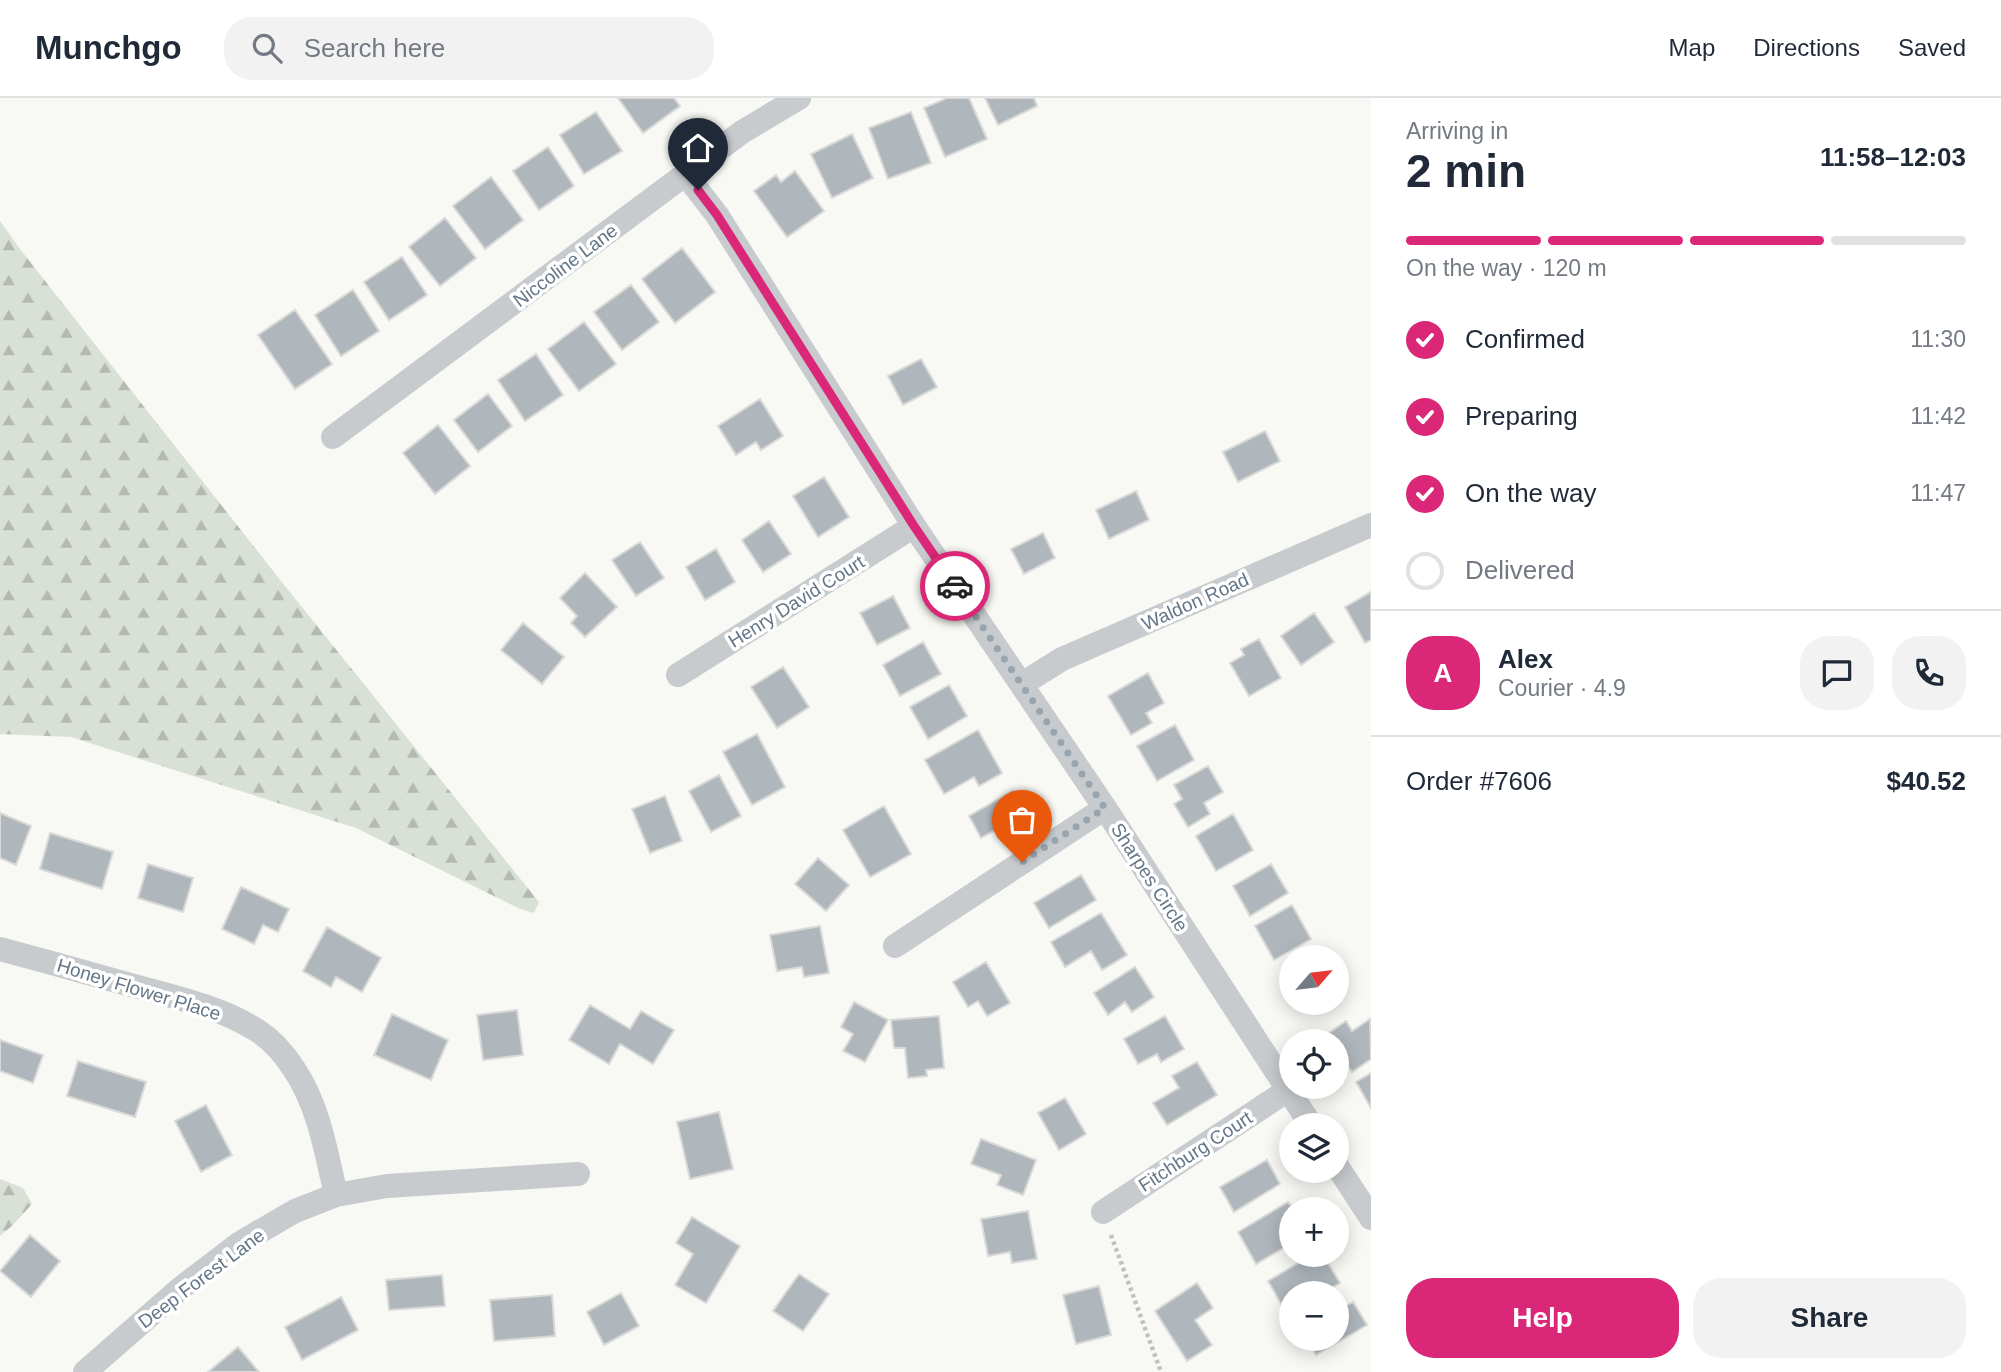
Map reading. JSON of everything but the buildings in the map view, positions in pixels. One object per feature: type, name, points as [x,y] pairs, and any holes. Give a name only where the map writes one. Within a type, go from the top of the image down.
[{"type":"street","name":"Niccoline Lane","points":[[333,437],[687,175],[741,132],[800,98]]},
{"type":"street","name":"Sharpes Circle","points":[[687,175],[717,215],[914,526],[1105,808],[1279,1076]]},
{"type":"street","name":"Waldon Road","points":[[1022,684],[1062,659],[1371,525]]},
{"type":"street","name":"Henry David Court","points":[[678,675],[914,526]]},
{"type":"street","points":[[895,946],[1105,808]]},
{"type":"street","name":"Honey Flower Place","points":[[0,949],[211,1009],[260,1032],[279,1049],[296,1071],[312,1103],[323,1137],[335,1195]]},
{"type":"street","name":"Fitchburg Court","points":[[1103,1212],[1279,1096]]},
{"type":"street","name":"Deep Forest Lane","points":[[85,1372],[181,1288],[240,1243],[295,1211],[335,1195],[387,1186],[578,1174]]},
{"type":"street","points":[[1348,1183],[1371,1218]]},
{"type":"path","points":[[1115,1246],[1161,1372]]},
{"type":"green space","points":[[0,221],[281,581],[539,902],[534,913],[520,909],[356,828],[71,737],[0,734]]},
{"type":"green space","points":[[0,1179],[23,1188],[32,1204],[0,1236]]},
{"type":"way so far","points":[[955,586],[1105,808],[1022,862]]},
{"type":"route","points":[[698,190],[717,215],[914,526],[955,586]]}]
